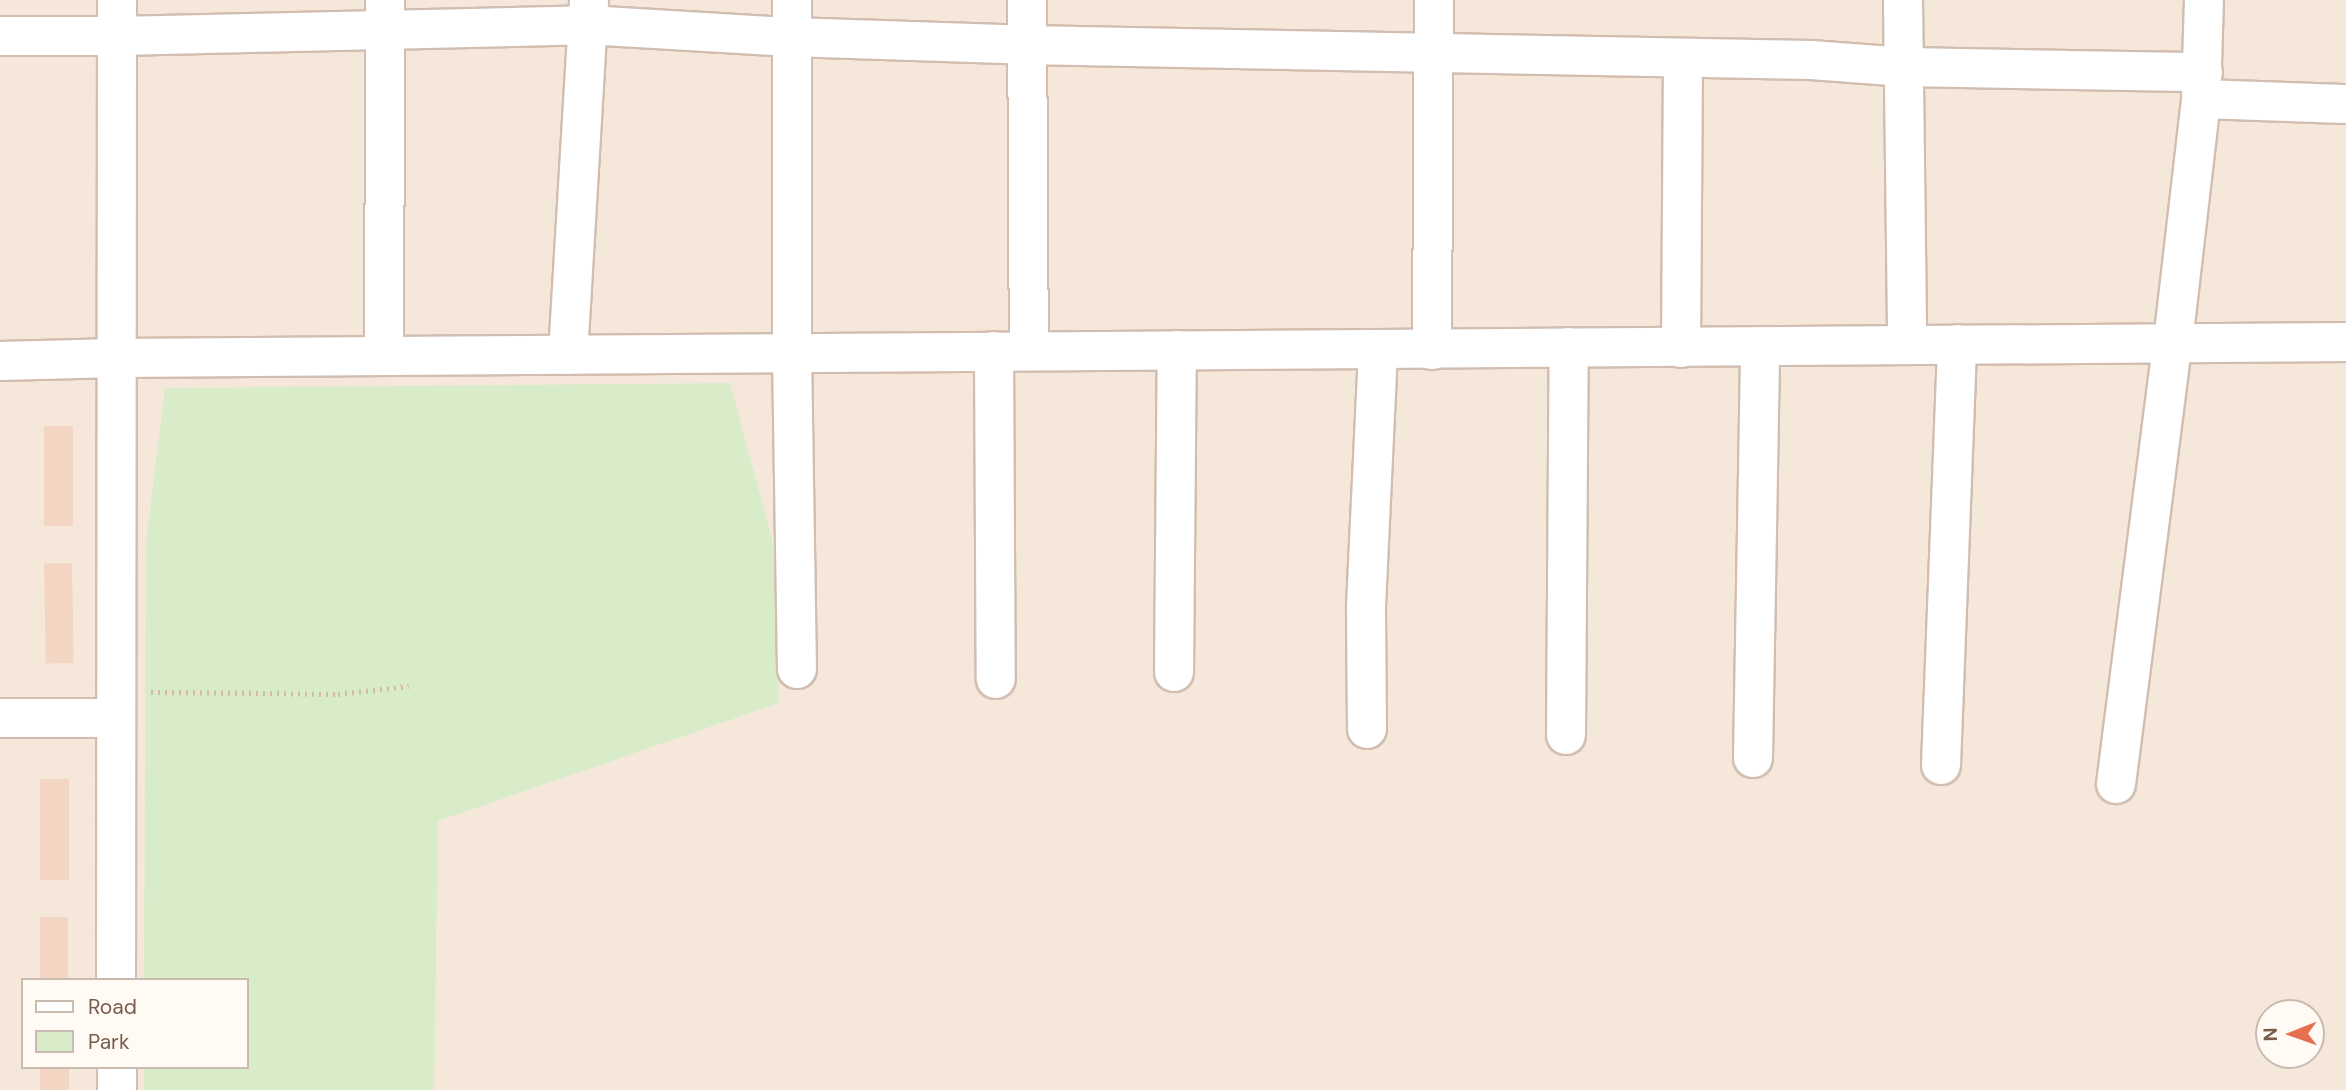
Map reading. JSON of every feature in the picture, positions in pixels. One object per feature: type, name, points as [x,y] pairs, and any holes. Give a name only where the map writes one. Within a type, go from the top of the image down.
[{"type":"street","points":[[996,679],[1027,0]]},
{"type":"street","points":[[1432,350],[1434,0]]},
{"type":"street","points":[[1903,0],[1907,344]]},
{"type":"street","points":[[2116,784],[2173,342],[2202,86],[2204,0]]},
{"type":"street","points":[[0,36],[117,18],[588,13],[792,19],[1027,45],[1683,60],[1811,60],[2202,86],[2346,104]]},
{"type":"street","points":[[568,355],[588,13]]},
{"type":"street","points":[[384,356],[385,14]]},
{"type":"street","points":[[117,18],[117,978]]},
{"type":"street","points":[[792,19],[792,353],[797,669]]},
{"type":"street","points":[[1681,348],[1683,60]]},
{"type":"street","points":[[0,361],[2346,342]]},
{"type":"street","points":[[1941,765],[1956,344]]},
{"type":"street","points":[[1753,758],[1760,346]]},
{"type":"street","points":[[1566,735],[1569,347]]},
{"type":"street","points":[[1174,672],[1177,351]]},
{"type":"street","points":[[1367,729],[1366,606],[1378,351]]},
{"type":"street","points":[[0,718],[117,704]]},
{"type":"street","points":[[117,1069],[117,1090]]},
{"type":"path","points":[[117,704],[338,694],[409,685]]},
{"type":"shaded area","points":[[0,0],[2346,0],[2346,1090],[0,1090]]},
{"type":"green space","points":[[730,383],[774,547],[779,703],[438,821],[434,1090],[144,1090],[144,1069],[248,1069],[248,978],[144,978],[146,544],[165,388]]},
{"type":"building","points":[[44,426],[73,426],[73,526],[44,526]]},
{"type":"building","points":[[44,563],[72,563],[74,663],[46,663]]},
{"type":"building","points":[[40,779],[69,779],[69,880],[40,880]]},
{"type":"building","points":[[40,917],[68,917],[68,978],[40,978]]},
{"type":"building","points":[[40,1069],[69,1069],[69,1090],[40,1090]]}]
